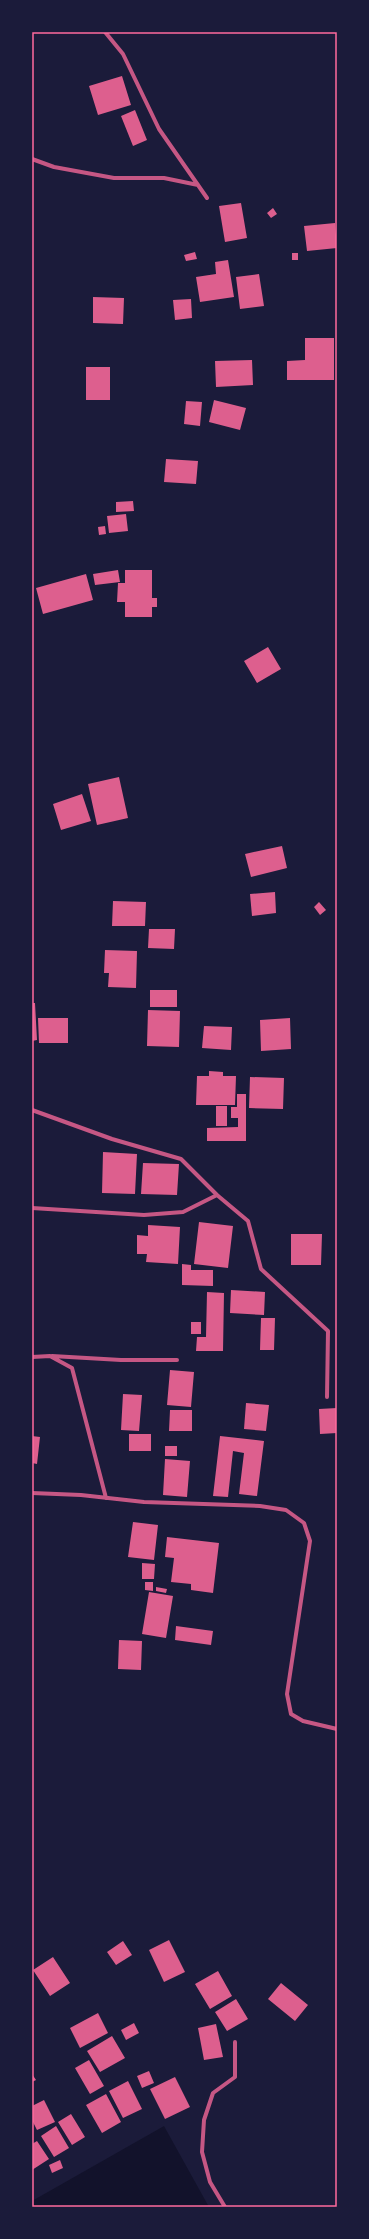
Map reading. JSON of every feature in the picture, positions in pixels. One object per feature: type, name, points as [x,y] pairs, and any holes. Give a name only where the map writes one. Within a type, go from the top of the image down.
[{"type":"street","points":[[105,32],[123,54],[159,129],[207,198]]},
{"type":"street","points":[[32,159],[54,168],[114,178],[164,178],[198,185]]},
{"type":"street","points":[[32,1110],[112,1139],[181,1159],[217,1195],[248,1221],[260,1269],[328,1331],[327,1397]]},
{"type":"street","points":[[32,1208],[144,1215],[183,1212],[217,1195]]},
{"type":"street","points":[[32,1357],[50,1356],[121,1360],[177,1360]]},
{"type":"street","points":[[50,1356],[72,1368],[106,1498]]},
{"type":"street","points":[[32,1493],[81,1495],[144,1502],[260,1506],[286,1510],[304,1523],[310,1541],[286,1694],[291,1714],[303,1721],[337,1729]]},
{"type":"street","points":[[225,2207],[210,2182],[202,2152],[204,2120],[213,2093],[234,2077],[234,2042]]},
{"type":"shaded area","points":[[164,2126],[209,2207],[32,2207],[32,2201]]},
{"type":"building","points":[[122,76],[131,105],[98,115],[89,86]]},
{"type":"building","points":[[135,110],[147,140],[133,146],[121,116]]},
{"type":"building","points":[[241,203],[247,238],[225,242],[219,206]]},
{"type":"building","points":[[273,208],[277,214],[271,218],[267,213]]},
{"type":"building","points":[[335,223],[337,248],[307,251],[304,226]]},
{"type":"building","points":[[195,252],[197,259],[186,261],[184,255]]},
{"type":"building","points":[[292,253],[298,253],[298,260],[292,260]]},
{"type":"building","points":[[228,260],[234,297],[200,302],[196,277],[216,274],[215,262]]},
{"type":"building","points":[[259,274],[264,306],[240,309],[236,277]]},
{"type":"building","points":[[93,297],[124,298],[123,324],[93,323]]},
{"type":"building","points":[[191,299],[192,318],[175,320],[173,300]]},
{"type":"building","points":[[305,338],[334,338],[334,380],[287,380],[287,361],[305,360]]},
{"type":"building","points":[[252,360],[253,385],[216,387],[215,361]]},
{"type":"building","points":[[86,367],[110,367],[110,400],[86,400]]},
{"type":"building","points":[[214,400],[246,408],[240,430],[209,422]]},
{"type":"building","points":[[186,401],[202,402],[200,426],[184,424]]},
{"type":"building","points":[[166,459],[198,461],[196,484],[164,482]]},
{"type":"building","points":[[133,501],[134,511],[116,512],[116,502]]},
{"type":"building","points":[[126,514],[128,531],[109,533],[107,516]]},
{"type":"building","points":[[105,526],[106,534],[99,535],[98,527]]},
{"type":"building","points":[[118,570],[120,582],[95,585],[93,574]]},
{"type":"building","points":[[125,570],[152,570],[152,598],[157,598],[157,607],[152,607],[152,617],[125,617],[125,602],[117,602],[118,583],[125,583]]},
{"type":"building","points":[[86,574],[93,600],[43,614],[36,588]]},
{"type":"building","points":[[268,647],[281,669],[257,683],[244,661]]},
{"type":"building","points":[[119,777],[128,818],[97,825],[88,784]]},
{"type":"building","points":[[82,794],[91,821],[61,830],[53,804]]},
{"type":"building","points":[[282,846],[287,868],[251,877],[245,854]]},
{"type":"building","points":[[275,892],[276,913],[252,916],[250,894]]},
{"type":"building","points":[[113,901],[146,902],[145,926],[112,926]]},
{"type":"building","points":[[319,902],[326,910],[320,915],[314,907]]},
{"type":"building","points":[[149,929],[175,929],[174,949],[148,948]]},
{"type":"building","points":[[105,950],[137,951],[136,988],[108,987],[109,973],[104,973]]},
{"type":"building","points":[[150,990],[177,990],[177,1007],[150,1007]]},
{"type":"building","points":[[32,1003],[35,1003],[37,1040],[32,1041]]},
{"type":"building","points":[[148,1010],[180,1011],[179,1047],[147,1046]]},
{"type":"building","points":[[38,1018],[68,1018],[68,1043],[39,1043]]},
{"type":"building","points":[[290,1018],[291,1049],[261,1051],[260,1020]]},
{"type":"building","points":[[204,1026],[232,1027],[231,1050],[202,1048]]},
{"type":"building","points":[[209,1071],[223,1072],[223,1076],[236,1076],[235,1105],[196,1105],[197,1076],[209,1076]]},
{"type":"building","points":[[250,1077],[284,1078],[283,1109],[249,1108]]},
{"type":"building","points":[[237,1094],[246,1094],[246,1141],[207,1141],[207,1128],[238,1127],[238,1118],[231,1118],[231,1107],[237,1107]]},
{"type":"building","points":[[216,1106],[227,1106],[227,1126],[216,1126]]},
{"type":"building","points":[[103,1152],[137,1154],[135,1194],[102,1193]]},
{"type":"building","points":[[143,1163],[179,1164],[177,1195],[141,1194]]},
{"type":"building","points":[[199,1222],[233,1226],[228,1268],[194,1264]]},
{"type":"building","points":[[148,1225],[180,1227],[178,1264],[146,1262],[147,1254],[137,1254],[137,1235],[148,1236]]},
{"type":"building","points":[[291,1234],[322,1234],[321,1265],[291,1265]]},
{"type":"building","points":[[182,1264],[191,1265],[191,1270],[213,1270],[213,1286],[182,1285]]},
{"type":"building","points":[[231,1290],[265,1292],[264,1315],[230,1313]]},
{"type":"building","points":[[207,1292],[224,1293],[223,1351],[196,1351],[197,1337],[206,1337]]},
{"type":"building","points":[[261,1318],[275,1318],[274,1350],[260,1350]]},
{"type":"building","points":[[191,1322],[201,1322],[201,1334],[191,1334]]},
{"type":"building","points":[[170,1370],[194,1372],[191,1407],[167,1405]]},
{"type":"building","points":[[123,1394],[142,1395],[139,1431],[121,1430]]},
{"type":"building","points":[[246,1403],[269,1405],[266,1431],[244,1429]]},
{"type":"building","points":[[337,1408],[337,1433],[320,1434],[319,1409]]},
{"type":"building","points":[[170,1410],[192,1410],[192,1431],[169,1431]]},
{"type":"building","points":[[129,1434],[151,1434],[151,1451],[129,1451]]},
{"type":"building","points":[[32,1436],[40,1437],[37,1464],[32,1463]]},
{"type":"building","points":[[220,1436],[264,1441],[257,1496],[239,1494],[244,1453],[233,1451],[228,1497],[213,1496]]},
{"type":"building","points":[[165,1446],[177,1446],[177,1456],[165,1456]]},
{"type":"building","points":[[165,1459],[190,1461],[187,1497],[163,1495]]},
{"type":"building","points":[[133,1522],[158,1525],[154,1560],[128,1557]]},
{"type":"building","points":[[167,1537],[219,1543],[213,1593],[191,1590],[191,1584],[171,1582],[174,1558],[165,1557]]},
{"type":"building","points":[[142,1563],[155,1564],[154,1579],[142,1579]]},
{"type":"building","points":[[145,1582],[153,1582],[153,1591],[145,1590]]},
{"type":"building","points":[[156,1587],[167,1589],[166,1593],[156,1591]]},
{"type":"building","points":[[149,1592],[173,1596],[166,1638],[142,1634]]},
{"type":"building","points":[[176,1626],[213,1631],[211,1645],[175,1640]]},
{"type":"building","points":[[119,1640],[142,1641],[141,1670],[118,1669]]},
{"type":"building","points":[[169,1940],[185,1972],[164,1982],[149,1950]]},
{"type":"building","points":[[123,1941],[132,1955],[116,1965],[107,1952]]},
{"type":"building","points":[[53,1957],[70,1983],[50,1996],[33,1970]]},
{"type":"building","points":[[218,1971],[232,1996],[210,2009],[195,1984]]},
{"type":"building","points":[[281,1983],[308,2005],[295,2021],[268,1999]]},
{"type":"building","points":[[236,1999],[248,2019],[227,2031],[215,2012]]},
{"type":"building","points":[[98,2013],[108,2033],[80,2048],[70,2028]]},
{"type":"building","points":[[134,2023],[139,2033],[126,2040],[121,2030]]},
{"type":"building","points":[[216,2024],[223,2057],[204,2060],[198,2028]]},
{"type":"building","points":[[112,2036],[125,2058],[100,2072],[87,2051]]},
{"type":"building","points":[[89,2060],[104,2086],[90,2094],[75,2068]]},
{"type":"building","points":[[149,2071],[154,2083],[142,2088],[137,2076]]},
{"type":"building","points":[[32,2074],[36,2080],[32,2082]]},
{"type":"building","points":[[175,2077],[190,2107],[165,2119],[150,2089]]},
{"type":"building","points":[[128,2081],[142,2109],[123,2118],[109,2091]]},
{"type":"building","points":[[106,2094],[121,2122],[102,2133],[86,2105]]},
{"type":"building","points":[[44,2100],[55,2122],[37,2130],[32,2120],[32,2106]]},
{"type":"building","points":[[71,2114],[85,2137],[72,2145],[58,2122]]},
{"type":"building","points":[[56,2126],[69,2148],[54,2157],[41,2136]]},
{"type":"building","points":[[37,2141],[49,2159],[32,2170],[32,2144]]},
{"type":"building","points":[[60,2160],[63,2168],[52,2173],[49,2165]]}]
